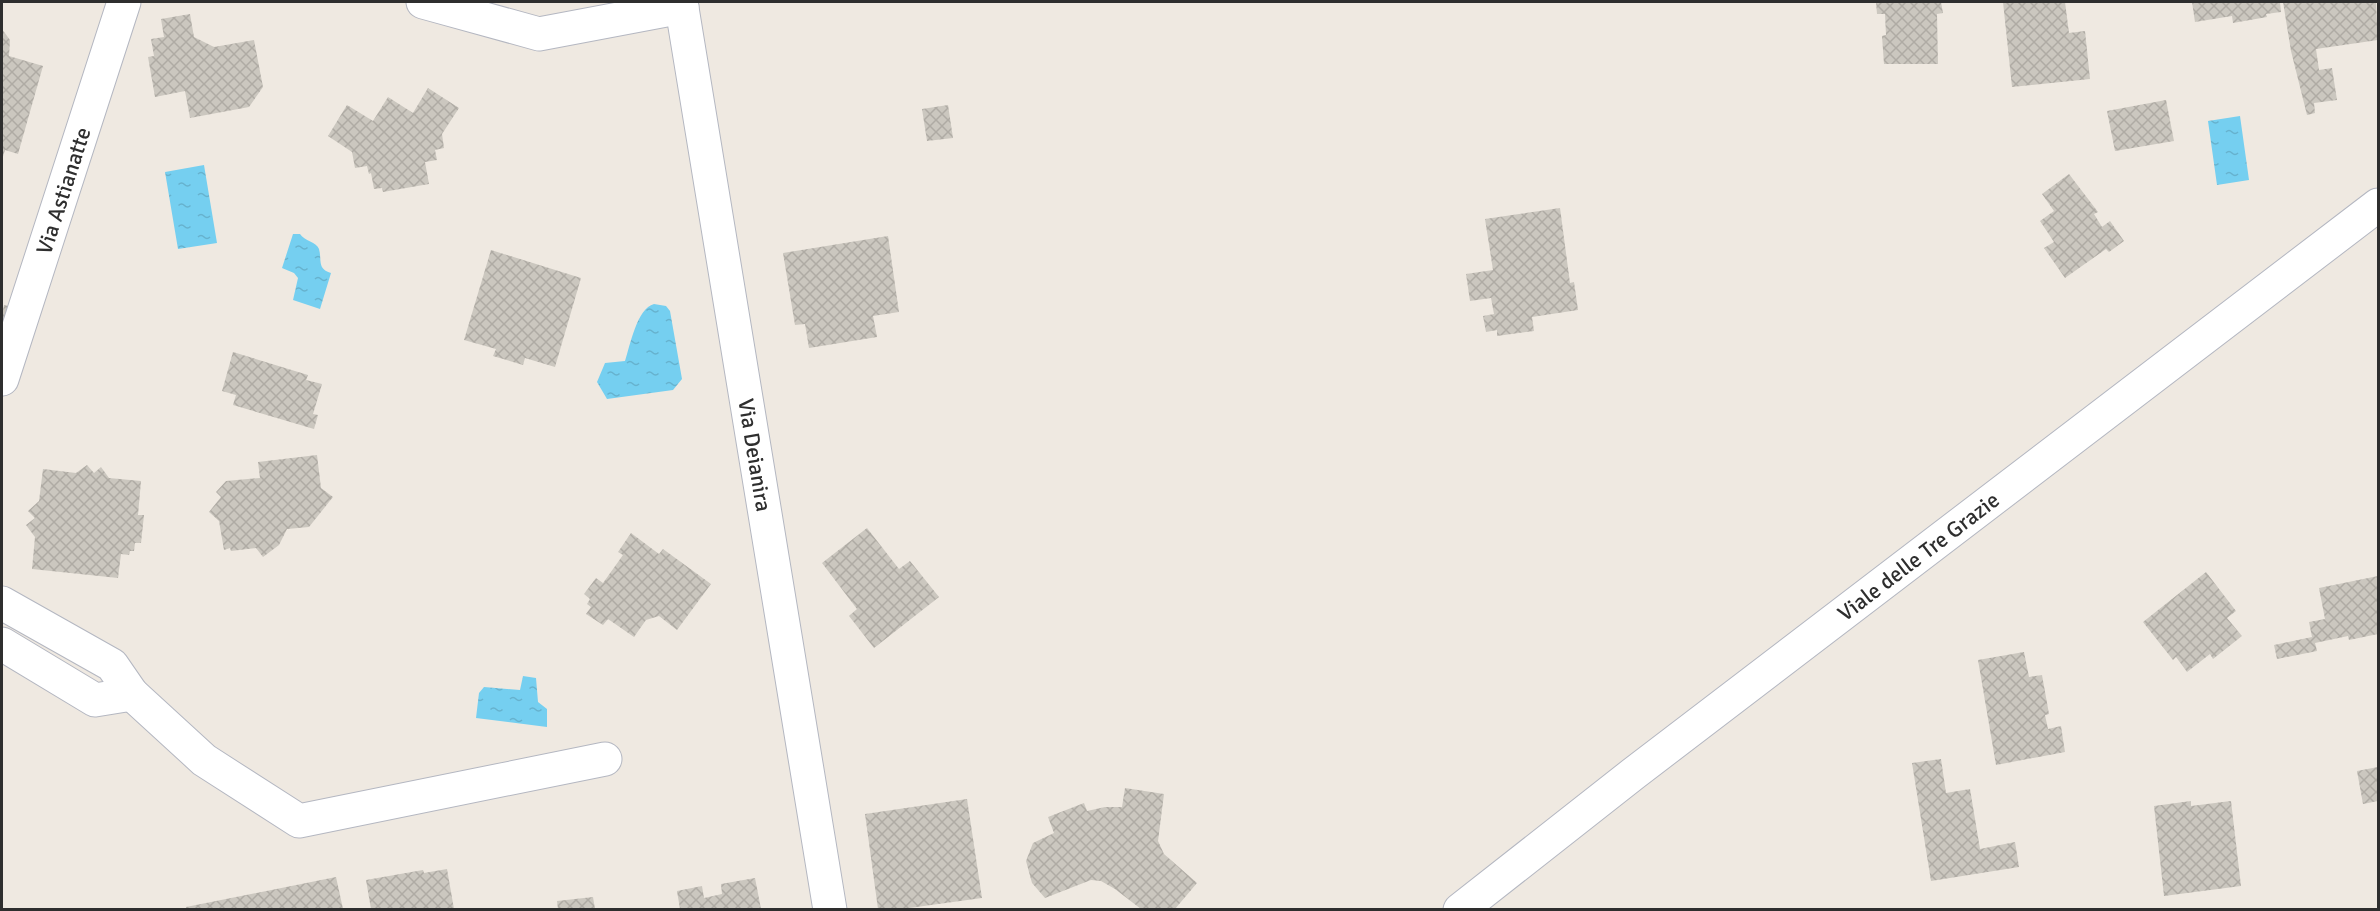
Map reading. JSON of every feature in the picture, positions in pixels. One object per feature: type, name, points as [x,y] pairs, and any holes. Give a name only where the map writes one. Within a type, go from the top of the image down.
[{"type":"street","name":"Via Astianatte","points":[[2,379],[124,2]]},
{"type":"street","points":[[423,2],[539,34],[681,4]]},
{"type":"street","name":"Via Deianira","points":[[681,4],[830,909]]},
{"type":"street","name":"Viale delle Tre Grazie","points":[[1460,909],[1633,774],[2379,205]]},
{"type":"street","points":[[2,603],[112,665],[132,694],[204,760],[299,821],[604,759]]},
{"type":"street","points":[[2,644],[95,700],[132,694]]},
{"type":"water","points":[[2240,116],[2249,180],[2217,185],[2208,121]]},
{"type":"water","points":[[204,165],[217,243],[178,249],[165,172]]},
{"type":"water","points":[[293,234],[300,234],[318,247],[322,267],[331,273],[320,309],[293,300],[298,278],[294,273],[282,268]]},
{"type":"water","points":[[654,304],[666,306],[670,311],[682,379],[673,390],[607,399],[597,382],[605,363],[625,361],[643,312]]},
{"type":"water","points":[[523,676],[536,678],[538,702],[547,709],[547,727],[476,718],[479,693],[484,687],[520,690]]},
{"type":"building","points":[[1876,2],[1941,2],[1943,13],[1937,14],[1938,64],[1884,64],[1882,36],[1886,35],[1885,14],[1877,14]]},
{"type":"building","points":[[2003,2],[2065,2],[2069,33],[2085,31],[2090,79],[2012,87]]},
{"type":"building","points":[[2192,2],[2280,2],[2281,12],[2233,23],[2232,16],[2195,22]]},
{"type":"building","points":[[2283,2],[2376,2],[2378,40],[2316,49],[2319,70],[2332,68],[2337,100],[2314,103],[2315,113],[2307,115],[2291,51]]},
{"type":"building","points":[[190,14],[194,37],[214,47],[254,40],[263,87],[249,107],[190,118],[185,91],[155,97],[148,57],[154,56],[151,39],[164,37],[161,19]]},
{"type":"building","points":[[2,29],[10,40],[9,56],[43,66],[18,154],[5,150],[2,160]]},
{"type":"building","points":[[428,88],[459,108],[442,134],[444,148],[435,150],[437,160],[425,162],[429,184],[383,192],[382,188],[374,189],[367,166],[355,168],[352,152],[328,136],[347,105],[373,121],[388,97],[413,113]]},
{"type":"building","points":[[2166,100],[2174,141],[2115,151],[2107,111]]},
{"type":"building","points":[[948,105],[953,138],[927,141],[922,109]]},
{"type":"building","points":[[2069,174],[2098,212],[2094,214],[2102,227],[2110,221],[2124,241],[2109,252],[2106,249],[2065,278],[2044,248],[2054,242],[2040,221],[2054,211],[2042,194]]},
{"type":"building","points":[[1560,208],[1570,283],[1574,282],[1578,310],[1532,317],[1534,331],[1497,336],[1497,330],[1486,332],[1483,316],[1494,314],[1491,298],[1470,301],[1466,274],[1493,270],[1485,219]]},
{"type":"building","points":[[888,236],[899,312],[873,316],[877,337],[809,348],[805,324],[795,325],[783,253]]},
{"type":"building","points":[[491,250],[581,278],[555,367],[525,358],[523,365],[493,356],[496,349],[464,340]]},
{"type":"building","points":[[4,305],[12,307],[2,343],[2,315]]},
{"type":"building","points":[[233,352],[308,375],[306,380],[322,384],[313,414],[318,415],[314,429],[233,405],[236,395],[222,391]]},
{"type":"building","points":[[317,455],[321,488],[333,497],[309,527],[287,529],[279,545],[263,557],[256,548],[224,550],[219,521],[209,512],[221,497],[216,492],[226,481],[260,478],[258,462]]},
{"type":"building","points":[[87,465],[94,473],[101,467],[109,478],[141,481],[138,515],[144,515],[141,543],[135,543],[134,551],[130,551],[129,555],[121,554],[118,578],[32,569],[35,537],[26,525],[35,518],[28,511],[39,501],[43,469],[76,473]]},
{"type":"building","points":[[867,528],[899,569],[910,561],[939,597],[874,648],[849,616],[857,609],[822,563]]},
{"type":"building","points":[[631,533],[659,554],[663,549],[711,584],[677,630],[659,616],[646,620],[634,637],[608,619],[603,625],[586,614],[591,607],[587,604],[590,599],[584,594],[596,578],[603,583],[623,555],[618,552]]},
{"type":"building","points":[[2206,572],[2236,611],[2227,618],[2242,636],[2213,659],[2210,654],[2187,672],[2176,657],[2173,660],[2143,622]]},
{"type":"building","points":[[2378,576],[2378,634],[2349,640],[2348,636],[2315,643],[2317,651],[2277,659],[2274,645],[2312,637],[2309,622],[2325,619],[2319,588]]},
{"type":"building","points":[[2024,652],[2029,677],[2042,675],[2049,714],[2045,715],[2048,729],[2061,726],[2065,752],[1996,765],[1978,660]]},
{"type":"building","points":[[1941,759],[1946,793],[1970,789],[1980,849],[2015,842],[2019,867],[1931,881],[1912,763]]},
{"type":"building","points":[[2378,767],[2378,801],[2363,804],[2357,771]]},
{"type":"building","points":[[1125,788],[1164,794],[1158,841],[1164,854],[1197,883],[1175,909],[1141,909],[1115,889],[1101,881],[1091,880],[1045,898],[1032,883],[1026,861],[1033,843],[1054,833],[1048,817],[1084,803],[1087,811],[1105,807],[1122,807]]},
{"type":"building","points":[[967,799],[982,898],[902,909],[878,909],[865,814]]},
{"type":"building","points":[[2191,801],[2191,806],[2231,801],[2241,886],[2164,896],[2154,806]]},
{"type":"building","points":[[447,869],[454,909],[371,909],[366,880],[423,870],[424,873]]},
{"type":"building","points":[[336,877],[343,909],[186,909],[186,907]]},
{"type":"building","points":[[755,878],[761,909],[680,909],[677,891],[702,886],[704,898],[722,894],[721,884]]},
{"type":"building","points":[[593,897],[595,909],[558,909],[557,901]]}]
